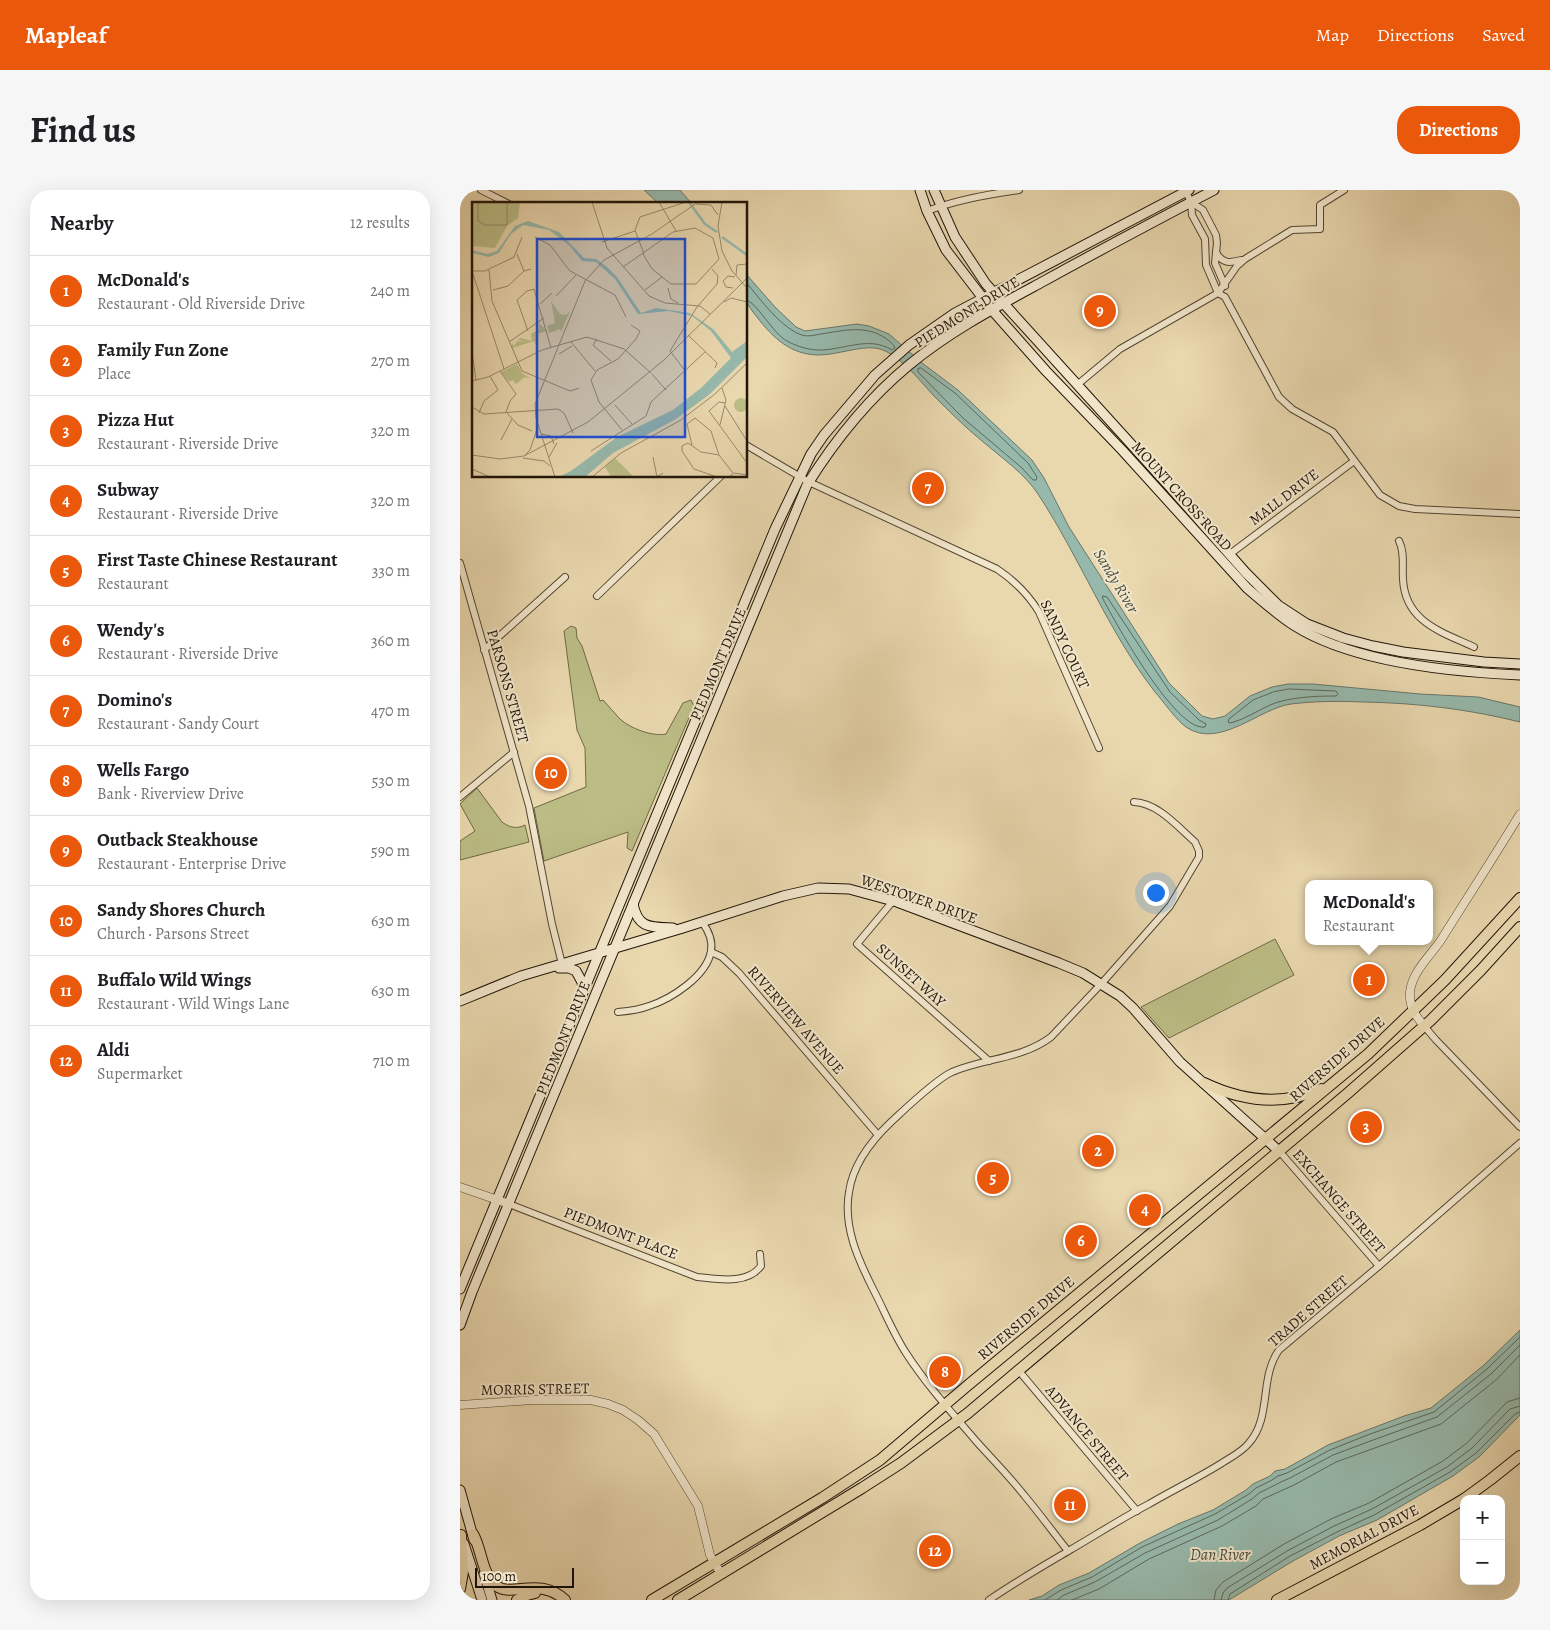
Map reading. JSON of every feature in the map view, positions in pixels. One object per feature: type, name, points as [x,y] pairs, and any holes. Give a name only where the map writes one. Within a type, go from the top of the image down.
[{"type":"main road","name":"MOUNT CROSS ROAD","points":[[920,190],[927,211],[946,250],[982,298],[1046,371],[1122,450],[1246,588],[1295,626],[1332,644],[1365,654],[1434,668],[1520,675]]},
{"type":"main road","name":"MOUNT CROSS ROAD","points":[[934,190],[940,206],[975,271],[1002,304],[1252,580],[1278,605],[1307,624],[1363,643],[1403,652],[1484,662],[1520,664]]},
{"type":"main road","name":"PIEDMONT DRIVE","points":[[460,1289],[775,530],[811,454],[857,394],[890,362],[954,313],[1187,190]]},
{"type":"main road","name":"PIEDMONT DRIVE","points":[[460,1325],[467,1304],[809,482],[844,430],[909,365],[941,341],[1078,261],[1214,190]]},
{"type":"main road","name":"WESTOVER DRIVE","points":[[460,1001],[500,984],[548,968],[783,896],[818,888],[849,889],[892,901],[1083,973],[1102,983],[1133,1008],[1180,1062],[1280,1152]]},
{"type":"main road","name":"RIVERSIDE DRIVE","points":[[652,1600],[822,1498],[880,1460],[1368,1054],[1445,980],[1520,898]]},
{"type":"main road","points":[[633,904],[638,919],[650,927],[683,928]]},
{"type":"main road","points":[[678,1600],[862,1488],[901,1463],[959,1420],[1255,1170],[1280,1152],[1424,1026],[1520,927]]},
{"type":"main road","points":[[548,968],[569,968],[576,971],[582,982],[583,993]]},
{"type":"main road","points":[[1204,1083],[1233,1095],[1264,1101],[1296,1097],[1331,1085]]},
{"type":"main road","name":"MEMORIAL DRIVE","points":[[1469,1495],[1520,1456]]},
{"type":"main road","points":[[460,1490],[492,1600]]},
{"type":"main road","name":"MEMORIAL DRIVE","points":[[1277,1600],[1420,1525],[1460,1501]]},
{"type":"main road","points":[[460,1588],[463,1572],[461,1534]]},
{"type":"main road","points":[[461,1534],[482,1600]]},
{"type":"main road","points":[[473,1534],[487,1574],[500,1590],[512,1592],[530,1588],[545,1589],[557,1593],[565,1600]]},
{"type":"main road","points":[[517,1600],[534,1593],[546,1595],[556,1600]]},
{"type":"street","points":[[481,190],[505,202]]},
{"type":"street","points":[[927,211],[940,206],[1019,190]]},
{"type":"street","points":[[1187,190],[1192,202],[1192,215],[1206,240],[1207,269],[1218,293],[1225,297]]},
{"type":"street","points":[[1077,385],[1120,349],[1218,293],[1237,266],[1245,259],[1290,231],[1320,229],[1320,205],[1344,190]]},
{"type":"street","points":[[1192,202],[1203,210],[1216,238],[1216,267],[1225,285],[1225,297],[1279,398],[1292,409],[1331,431],[1377,492],[1387,500],[1415,509],[1520,514]]},
{"type":"street","points":[[1216,252],[1221,260],[1226,262],[1245,259]]},
{"type":"street","name":"SANDY COURT","points":[[748,446],[809,482],[997,569],[1019,586],[1039,612],[1099,748]]},
{"type":"street","name":"MALL DRIVE","points":[[1230,554],[1354,461]]},
{"type":"street","points":[[597,596],[719,478]]},
{"type":"street","points":[[1399,540],[1402,548],[1404,589],[1409,604],[1415,613],[1431,628],[1474,647]]},
{"type":"street","name":"PARSONS STREET","points":[[460,563],[529,806],[552,924],[562,964]]},
{"type":"street","points":[[484,650],[565,576]]},
{"type":"street","points":[[460,797],[514,752]]},
{"type":"street","points":[[1068,1551],[1024,1494],[959,1420],[906,1352],[869,1280],[851,1238],[848,1208],[849,1193],[851,1181],[862,1156],[878,1135],[940,1080],[960,1069],[1029,1050],[1042,1044],[1102,983],[1160,919],[1177,895],[1199,857],[1199,851],[1195,842],[1154,808],[1144,803],[1134,802]]},
{"type":"street","points":[[1520,814],[1416,975],[1410,994],[1412,1012],[1470,1076],[1520,1127]]},
{"type":"street","name":"SUNSET WAY","points":[[892,901],[858,944],[989,1061]]},
{"type":"street","points":[[618,1012],[648,1007],[671,996],[694,978],[711,952],[710,935],[702,922]]},
{"type":"street","name":"RIVERVIEW AVENUE","points":[[711,952],[722,957],[739,973],[878,1135]]},
{"type":"street","name":"TRADE STREET","points":[[989,1600],[1068,1551],[1193,1481],[1242,1450],[1259,1428],[1270,1369],[1274,1357],[1279,1350],[1520,1143]]},
{"type":"street","name":"EXCHANGE STREET","points":[[1280,1152],[1379,1266]]},
{"type":"street","name":"PIEDMONT PLACE","points":[[460,1187],[509,1204],[696,1277],[742,1278],[755,1273],[761,1266],[760,1254]]},
{"type":"street","name":"ADVANCE STREET","points":[[1019,1371],[1137,1511]]},
{"type":"street","name":"MORRIS STREET","points":[[460,1405],[533,1400],[591,1400],[623,1410],[654,1434],[695,1500],[708,1550],[721,1574]]},
{"type":"green space","points":[[571,626],[576,628],[577,638],[582,646],[600,701],[603,700],[624,722],[648,733],[666,734],[683,703],[691,700],[694,706],[632,851],[627,848],[628,832],[544,861],[534,808],[586,787],[585,748],[577,730],[564,631]]},
{"type":"green space","points":[[477,788],[502,822],[514,827],[525,825],[529,842],[460,860],[460,841],[475,831],[460,804]]},
{"type":"green space","points":[[1275,939],[1294,975],[1169,1038],[1141,1007]]},
{"type":"water","points":[[644,190],[680,190],[690,202],[657,202]]},
{"type":"water","points":[[748,276],[775,307],[796,327],[805,331],[857,324],[869,326],[889,334],[922,363],[958,390],[1032,460],[1044,478],[1069,527],[1169,683],[1202,716],[1213,719],[1225,716],[1250,696],[1272,687],[1288,684],[1313,684],[1420,694],[1478,697],[1520,707],[1520,722],[1462,710],[1423,705],[1345,701],[1291,704],[1279,707],[1226,731],[1212,734],[1199,733],[1186,727],[1170,711],[1138,669],[1108,619],[1053,518],[1026,479],[964,425],[907,367],[891,354],[875,348],[855,349],[826,355],[809,354],[791,349],[770,332],[749,306]]},
{"type":"water","name":"Dan River","points":[[1520,1330],[1520,1415],[1479,1457],[1453,1476],[1377,1520],[1339,1536],[1293,1561],[1229,1600],[1029,1600],[1042,1596],[1059,1585],[1089,1573],[1140,1543],[1178,1524],[1213,1510],[1253,1484],[1270,1476],[1275,1471],[1285,1469],[1328,1445],[1404,1416],[1431,1408],[1484,1365]]},
{"type":"place","name":"Outback Steakhouse","points":[[1100,311]]},
{"type":"place","name":"Domino's","points":[[928,488]]},
{"type":"place","name":"Sandy Shores Church","points":[[551,773]]},
{"type":"place","name":"McDonald's","points":[[1369,980]]},
{"type":"place","name":"Pizza Hut","points":[[1366,1127]]},
{"type":"place","name":"Family Fun Zone","points":[[1098,1151]]},
{"type":"place","name":"First Taste Chinese Restaurant","points":[[993,1178]]},
{"type":"place","name":"Subway","points":[[1145,1210]]},
{"type":"place","name":"Wendy's","points":[[1081,1241]]},
{"type":"place","name":"Wells Fargo","points":[[945,1372]]},
{"type":"place","name":"Buffalo Wild Wings","points":[[1070,1505]]},
{"type":"place","name":"Aldi","points":[[935,1551]]},
{"type":"water label","name":"Sandy River","points":[[1116,581]]}]
